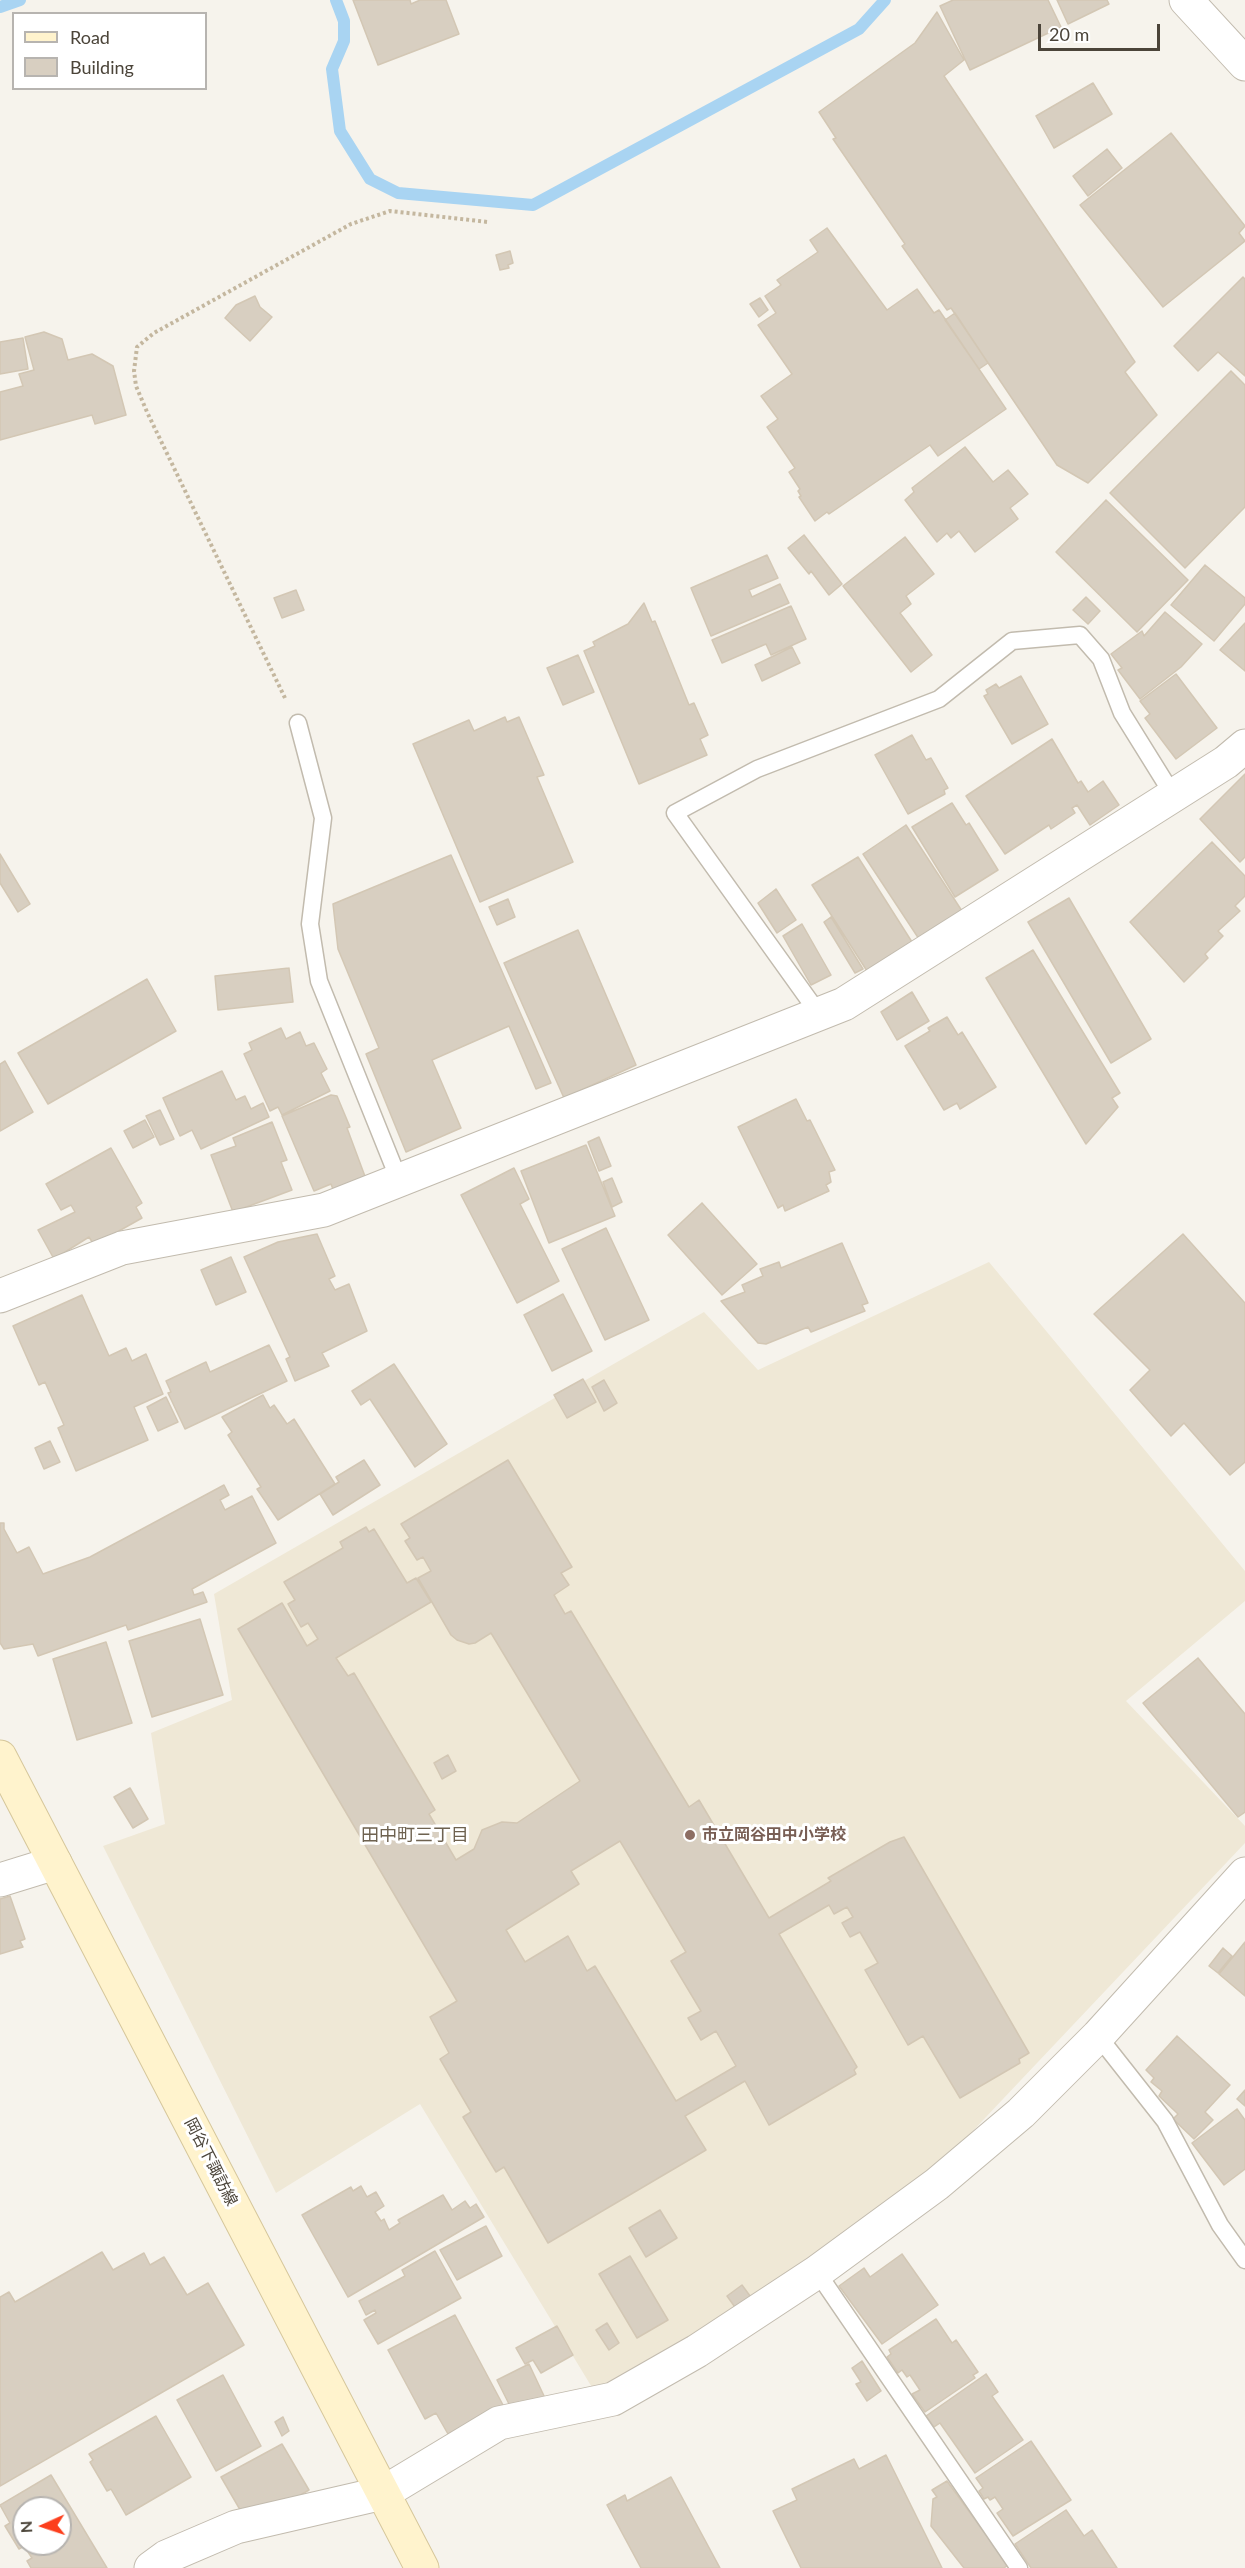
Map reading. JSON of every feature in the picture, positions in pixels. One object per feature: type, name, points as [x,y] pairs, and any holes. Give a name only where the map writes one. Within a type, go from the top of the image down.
[{"type":"main road","name":"岡谷下諏訪線","points":[[0,1757],[422,2568]]},
{"type":"street","points":[[1186,0],[1245,64]]},
{"type":"street","points":[[0,1296],[122,1248],[324,1209],[844,1004],[1226,762],[1245,746]]},
{"type":"street","points":[[0,1880],[56,1863]]},
{"type":"street","points":[[151,2568],[166,2557],[236,2527],[383,2493],[499,2423],[613,2399],[697,2351],[817,2272],[937,2184],[1021,2113],[1098,2036],[1245,1874]]},
{"type":"lane","points":[[819,1014],[675,813],[757,769],[939,699],[1012,641],[1080,635],[1101,659],[1122,713],[1173,795]]},
{"type":"lane","points":[[298,723],[323,818],[310,924],[319,981],[399,1180]]},
{"type":"lane","points":[[1098,2036],[1165,2121],[1220,2224],[1245,2260]]},
{"type":"lane","points":[[817,2272],[1019,2568]]},
{"type":"path","points":[[298,723],[147,412],[135,378],[138,347],[154,333],[351,224],[390,211],[488,222]]},
{"type":"shaded area","name":"市立岡谷田中小学校","points":[[989,1262],[1245,1571],[1245,1601],[1126,1701],[1245,1826],[1245,1843],[934,2172],[784,2277],[596,2394],[420,2104],[276,2193],[103,1846],[165,1824],[151,1733],[232,1700],[214,1594],[704,1312],[758,1370]]},
{"type":"building","points":[[353,0],[410,0],[411,4],[420,0],[446,0],[459,34],[378,65]]},
{"type":"building","points":[[953,0],[1048,0],[1061,27],[970,70],[940,6]]},
{"type":"building","points":[[1057,0],[1107,0],[1109,4],[1068,24]]},
{"type":"building","points":[[937,12],[964,60],[944,76],[1135,362],[1125,372],[1157,415],[1088,483],[1057,465],[951,308],[947,310],[902,246],[905,244],[833,139],[836,138],[819,112],[915,43]]},
{"type":"building","points":[[1093,83],[1112,114],[1054,148],[1036,116]]},
{"type":"building","points":[[1171,133],[1245,226],[1239,233],[1245,241],[1163,307],[1080,205]]},
{"type":"building","points":[[1107,149],[1122,168],[1088,196],[1073,176]]},
{"type":"building","points":[[827,228],[887,310],[917,289],[934,313],[939,310],[1006,409],[938,456],[930,445],[829,514],[827,512],[815,521],[799,497],[801,496],[798,491],[800,489],[789,472],[795,468],[767,427],[778,419],[761,396],[792,374],[758,325],[776,313],[765,296],[781,285],[777,280],[818,252],[810,240]]},
{"type":"building","points":[[510,251],[513,263],[508,265],[509,268],[500,270],[496,255]]},
{"type":"building","points":[[1243,277],[1245,279],[1245,376],[1218,352],[1198,371],[1174,346]]},
{"type":"building","points":[[255,296],[260,307],[272,317],[250,341],[225,318],[236,305]]},
{"type":"building","points":[[760,298],[768,310],[759,317],[750,304]]},
{"type":"building","points":[[955,313],[988,363],[979,369],[945,320]]},
{"type":"building","points":[[44,332],[62,339],[68,360],[92,354],[113,366],[126,415],[95,424],[92,415],[0,440],[0,392],[23,386],[19,374],[34,370],[25,337]]},
{"type":"building","points":[[23,338],[28,369],[0,374],[0,342]]},
{"type":"building","points":[[1231,371],[1245,385],[1245,507],[1185,568],[1110,493]]},
{"type":"building","points":[[965,447],[993,482],[1008,470],[1028,494],[1010,508],[1018,519],[975,552],[959,531],[951,538],[947,533],[937,542],[905,500],[914,492],[912,488]]},
{"type":"building","points":[[1106,500],[1188,580],[1137,632],[1056,552]]},
{"type":"building","points":[[804,535],[842,584],[829,595],[811,571],[809,574],[788,548]]},
{"type":"building","points":[[905,537],[934,574],[906,596],[911,604],[900,613],[932,655],[911,672],[843,586]]},
{"type":"building","points":[[767,555],[778,578],[749,590],[752,597],[780,584],[789,603],[711,636],[691,588]]},
{"type":"building","points":[[1205,565],[1245,598],[1245,604],[1214,641],[1171,605]]},
{"type":"building","points":[[296,590],[304,610],[282,618],[274,598]]},
{"type":"building","points":[[1086,597],[1100,611],[1088,624],[1073,610]]},
{"type":"building","points":[[644,603],[652,622],[655,621],[689,705],[694,703],[708,735],[700,739],[707,755],[639,784],[584,651],[595,646],[593,642],[628,624]]},
{"type":"building","points":[[791,606],[806,639],[771,655],[766,644],[722,663],[712,640]]},
{"type":"building","points":[[1165,612],[1202,644],[1181,667],[1140,699],[1118,670],[1122,668],[1111,654],[1142,631],[1144,636]]},
{"type":"building","points":[[1245,623],[1245,671],[1220,650]]},
{"type":"building","points":[[792,647],[800,663],[762,681],[755,665]]},
{"type":"building","points":[[578,655],[594,692],[563,705],[547,668]]},
{"type":"building","points":[[1176,674],[1217,728],[1176,759],[1145,718],[1150,714],[1140,701]]},
{"type":"building","points":[[1021,676],[1048,724],[1012,744],[984,696],[988,694],[986,690],[996,684],[999,688]]},
{"type":"building","points":[[505,717],[507,722],[519,717],[544,775],[537,777],[573,862],[480,902],[413,744],[469,720],[474,731]]},
{"type":"building","points":[[912,735],[926,760],[931,758],[948,788],[944,790],[945,794],[908,814],[875,755]]},
{"type":"building","points":[[1052,739],[1078,783],[1081,781],[1088,792],[1103,781],[1119,805],[1090,825],[1077,805],[1072,808],[1075,813],[1051,829],[1049,825],[1005,854],[966,796]]},
{"type":"building","points":[[1245,774],[1245,857],[1240,862],[1200,819]]},
{"type":"building","points":[[952,803],[966,825],[969,823],[998,870],[955,897],[912,827]]},
{"type":"building","points":[[906,825],[962,911],[919,939],[863,854]]},
{"type":"building","points":[[1212,842],[1245,876],[1245,896],[1235,906],[1240,911],[1218,931],[1223,936],[1205,954],[1208,958],[1184,982],[1130,922]]},
{"type":"building","points":[[0,854],[30,904],[18,912],[0,883]]},
{"type":"building","points":[[451,855],[551,1083],[536,1089],[509,1026],[432,1060],[461,1128],[406,1152],[366,1054],[379,1048],[338,949],[333,904]]},
{"type":"building","points":[[858,857],[912,942],[867,971],[812,885]]},
{"type":"building","points":[[776,889],[796,920],[777,933],[758,903]]},
{"type":"building","points":[[1069,898],[1151,1039],[1111,1063],[1028,922]]},
{"type":"building","points":[[508,899],[515,917],[497,925],[489,907]]},
{"type":"building","points":[[831,917],[863,969],[855,973],[824,922]]},
{"type":"building","points":[[802,924],[831,975],[811,985],[783,936]]},
{"type":"building","points":[[578,930],[636,1065],[564,1098],[504,963]]},
{"type":"building","points":[[1033,950],[1120,1093],[1112,1098],[1118,1107],[1086,1144],[986,978]]},
{"type":"building","points":[[289,968],[293,1002],[218,1010],[215,976]]},
{"type":"building","points":[[147,979],[176,1031],[48,1104],[18,1053]]},
{"type":"building","points":[[912,992],[929,1021],[897,1040],[881,1012]]},
{"type":"building","points":[[947,1017],[958,1035],[962,1032],[996,1087],[960,1109],[957,1103],[944,1110],[905,1046],[930,1031],[928,1028]]},
{"type":"building","points":[[281,1028],[286,1039],[300,1032],[306,1046],[314,1043],[327,1069],[321,1073],[330,1091],[282,1115],[278,1107],[270,1111],[244,1054],[252,1050],[249,1043]]},
{"type":"building","points":[[5,1061],[33,1112],[0,1131],[0,1064]]},
{"type":"building","points":[[222,1071],[236,1100],[245,1096],[251,1109],[263,1103],[269,1117],[201,1149],[192,1130],[180,1136],[163,1098]]},
{"type":"building","points":[[331,1095],[337,1096],[350,1127],[347,1128],[366,1179],[334,1192],[331,1184],[314,1191],[282,1116]]},
{"type":"building","points":[[796,1099],[807,1121],[810,1120],[835,1170],[829,1172],[831,1182],[826,1185],[829,1191],[785,1211],[783,1205],[778,1208],[738,1127]]},
{"type":"building","points":[[160,1110],[174,1139],[160,1145],[146,1116]]},
{"type":"building","points":[[145,1120],[154,1137],[133,1148],[124,1131]]},
{"type":"building","points":[[272,1122],[287,1160],[281,1162],[292,1190],[233,1212],[211,1155],[236,1146],[233,1138]]},
{"type":"building","points":[[599,1137],[611,1166],[599,1171],[588,1142]]},
{"type":"building","points":[[586,1145],[615,1216],[549,1243],[521,1171]]},
{"type":"building","points":[[111,1148],[142,1203],[136,1207],[142,1218],[94,1245],[89,1237],[54,1259],[38,1230],[75,1212],[71,1205],[61,1210],[46,1184]]},
{"type":"building","points":[[514,1168],[529,1199],[520,1204],[559,1281],[517,1303],[461,1195]]},
{"type":"building","points":[[612,1178],[622,1202],[612,1207],[603,1182]]},
{"type":"building","points":[[702,1203],[757,1264],[722,1295],[668,1235]]},
{"type":"building","points":[[606,1228],[649,1320],[605,1340],[562,1249]]},
{"type":"building","points":[[317,1234],[335,1276],[329,1279],[335,1290],[349,1284],[367,1331],[322,1353],[329,1366],[295,1381],[286,1359],[290,1357],[244,1257],[278,1242]]},
{"type":"building","points":[[1183,1234],[1245,1303],[1245,1462],[1230,1475],[1184,1423],[1171,1436],[1130,1390],[1150,1370],[1094,1314]]},
{"type":"building","points":[[842,1243],[868,1303],[862,1305],[865,1311],[811,1332],[808,1327],[766,1344],[758,1343],[721,1301],[745,1292],[742,1285],[763,1276],[760,1269],[779,1262],[781,1268]]},
{"type":"building","points":[[231,1257],[246,1292],[216,1305],[201,1270]]},
{"type":"building","points":[[563,1294],[592,1351],[552,1371],[524,1315]]},
{"type":"building","points":[[82,1295],[109,1356],[126,1348],[132,1361],[146,1354],[163,1394],[134,1407],[148,1440],[76,1471],[58,1428],[64,1425],[45,1382],[39,1385],[13,1326]]},
{"type":"building","points":[[269,1345],[287,1381],[185,1429],[168,1393],[171,1392],[166,1381],[206,1362],[210,1372]]},
{"type":"building","points":[[394,1364],[447,1444],[415,1467],[370,1399],[361,1405],[352,1391]]},
{"type":"building","points":[[583,1379],[596,1402],[567,1418],[554,1395]]},
{"type":"building","points":[[604,1380],[617,1403],[604,1411],[592,1387]]},
{"type":"building","points":[[263,1395],[270,1408],[274,1405],[287,1424],[294,1419],[335,1484],[278,1520],[257,1489],[261,1487],[228,1435],[232,1432],[222,1417]]},
{"type":"building","points":[[166,1397],[178,1422],[158,1431],[147,1407]]},
{"type":"building","points":[[50,1441],[60,1462],[44,1469],[35,1448]]},
{"type":"building","points":[[364,1460],[380,1485],[333,1515],[320,1494],[339,1482],[336,1477]]},
{"type":"building","points":[[508,1460],[572,1567],[561,1573],[569,1585],[554,1595],[565,1614],[571,1611],[689,1807],[699,1800],[769,1918],[831,1881],[828,1878],[890,1842],[904,1837],[1029,2053],[1019,2059],[1020,2063],[960,2098],[923,2036],[908,2045],[865,1970],[878,1963],[860,1932],[850,1937],[842,1923],[853,1917],[847,1907],[834,1914],[829,1905],[779,1934],[857,2067],[854,2070],[856,2074],[769,2125],[745,2081],[685,2116],[706,2150],[548,2243],[504,2167],[496,2172],[463,2117],[471,2112],[440,2059],[449,2053],[430,2017],[457,2001],[238,1629],[282,1603],[307,1646],[318,1639],[308,1623],[301,1627],[288,1604],[295,1600],[284,1582],[343,1548],[340,1542],[366,1527],[369,1532],[374,1529],[407,1583],[416,1578],[431,1602],[336,1658],[348,1676],[354,1673],[435,1810],[429,1814],[456,1860],[474,1849],[482,1830],[502,1822],[517,1823],[580,1781],[491,1633],[469,1644],[451,1635],[418,1578],[431,1571],[423,1557],[417,1560],[405,1541],[410,1538],[401,1524]],"holes":[[[620,1841],[686,1952],[671,1961],[701,2011],[688,2018],[701,2040],[716,2031],[736,2066],[676,2101],[595,1966],[587,1971],[568,1936],[525,1962],[506,1930],[579,1884],[571,1871]]]},
{"type":"building","points":[[224,1485],[229,1495],[220,1500],[225,1510],[252,1496],[276,1543],[192,1589],[194,1595],[203,1592],[207,1602],[128,1630],[126,1625],[38,1656],[33,1644],[4,1649],[0,1643],[0,1523],[4,1523],[4,1529],[17,1553],[29,1547],[43,1574],[90,1557]]},
{"type":"building","points":[[200,1619],[223,1695],[152,1717],[129,1641]]},
{"type":"building","points":[[106,1642],[132,1723],[77,1740],[53,1659]]},
{"type":"building","points":[[1198,1658],[1245,1714],[1245,1812],[1238,1817],[1143,1703]]},
{"type":"building","points":[[448,1755],[456,1771],[442,1779],[434,1763]]},
{"type":"building","points":[[130,1788],[148,1819],[133,1828],[114,1797]]},
{"type":"building","points":[[10,1896],[25,1939],[20,1941],[23,1947],[0,1954],[0,1899]]},
{"type":"building","points":[[1245,1942],[1245,1996],[1219,1974]]},
{"type":"building","points":[[1223,1948],[1232,1956],[1218,1973],[1209,1966]]},
{"type":"building","points":[[1177,2036],[1230,2085],[1205,2112],[1213,2120],[1194,2139],[1173,2119],[1178,2114],[1159,2096],[1162,2091],[1151,2082],[1154,2078],[1146,2070]]},
{"type":"building","points":[[1245,2090],[1245,2106],[1237,2099]]},
{"type":"building","points":[[1237,2109],[1245,2120],[1245,2169],[1224,2185],[1192,2143]]},
{"type":"building","points":[[361,2186],[367,2197],[376,2192],[384,2206],[375,2212],[381,2221],[384,2219],[389,2230],[400,2223],[398,2220],[443,2195],[452,2210],[465,2201],[470,2208],[476,2204],[484,2217],[348,2297],[302,2215],[351,2187],[353,2191]]},
{"type":"building","points":[[660,2210],[677,2238],[646,2257],[629,2228]]},
{"type":"building","points":[[486,2226],[502,2256],[457,2280],[440,2250]]},
{"type":"building","points":[[435,2251],[461,2298],[378,2344],[364,2320],[376,2313],[375,2310],[366,2315],[359,2301],[405,2276],[402,2270]]},
{"type":"building","points":[[102,2252],[113,2270],[144,2253],[150,2265],[164,2257],[187,2295],[208,2283],[244,2345],[0,2486],[0,2297],[9,2292],[15,2302]]},
{"type":"building","points":[[902,2254],[938,2305],[882,2344],[839,2286],[864,2268],[870,2277]]},
{"type":"building","points":[[630,2256],[668,2320],[637,2338],[599,2274]]},
{"type":"building","points":[[742,2285],[753,2300],[737,2310],[727,2296]]},
{"type":"building","points":[[455,2315],[503,2405],[448,2434],[436,2413],[425,2419],[388,2350]]},
{"type":"building","points":[[936,2319],[952,2343],[956,2340],[978,2372],[973,2375],[975,2378],[925,2412],[912,2394],[920,2390],[910,2375],[907,2377],[902,2370],[898,2373],[887,2357],[891,2354],[889,2350]]},
{"type":"building","points":[[607,2323],[619,2343],[609,2350],[596,2330]]},
{"type":"building","points":[[557,2326],[573,2355],[541,2373],[533,2360],[525,2364],[516,2348]]},
{"type":"building","points":[[862,2361],[881,2391],[867,2401],[856,2384],[861,2382],[852,2368]]},
{"type":"building","points":[[529,2364],[545,2398],[511,2408],[497,2380]]},
{"type":"building","points":[[986,2374],[998,2392],[992,2396],[1023,2440],[975,2473],[940,2423],[934,2427],[926,2416]]},
{"type":"building","points":[[223,2375],[261,2446],[216,2471],[177,2400]]},
{"type":"building","points":[[156,2416],[191,2477],[126,2515],[111,2489],[107,2491],[90,2462],[93,2460],[89,2454]]},
{"type":"building","points":[[283,2417],[289,2431],[282,2436],[275,2422]]},
{"type":"building","points":[[1031,2441],[1071,2500],[1013,2536],[997,2513],[1003,2509],[995,2497],[990,2500],[988,2497],[984,2499],[979,2491],[983,2488],[976,2478]]},
{"type":"building","points":[[282,2444],[309,2490],[275,2510],[246,2520],[221,2477]]},
{"type":"building","points":[[886,2455],[942,2568],[801,2568],[773,2511],[797,2500],[792,2489],[854,2459],[859,2469]]},
{"type":"building","points":[[51,2475],[64,2496],[15,2496]]},
{"type":"building","points":[[671,2477],[720,2568],[641,2568],[607,2505],[625,2495],[627,2501]]},
{"type":"building","points":[[947,2481],[1008,2565],[1004,2568],[964,2568],[931,2526],[933,2499],[937,2497],[932,2490]]},
{"type":"building","points":[[12,2498],[12,2538],[5,2526],[10,2523],[0,2505]]},
{"type":"building","points":[[72,2510],[107,2568],[31,2568],[27,2561],[32,2558],[31,2556],[72,2556]]},
{"type":"building","points":[[1066,2510],[1084,2536],[1092,2530],[1117,2568],[1031,2568],[1015,2544]]},
{"type":"waterway","points":[[0,7],[20,0]]},
{"type":"waterway","points":[[336,0],[344,21],[344,41],[332,69],[340,131],[370,179],[398,193],[533,205],[859,29],[885,0]]},
{"type":"place","name":"市立岡谷田中小学校","points":[[690,1835]]},
{"type":"district","name":"田中町三丁目","points":[[415,1835]]}]
